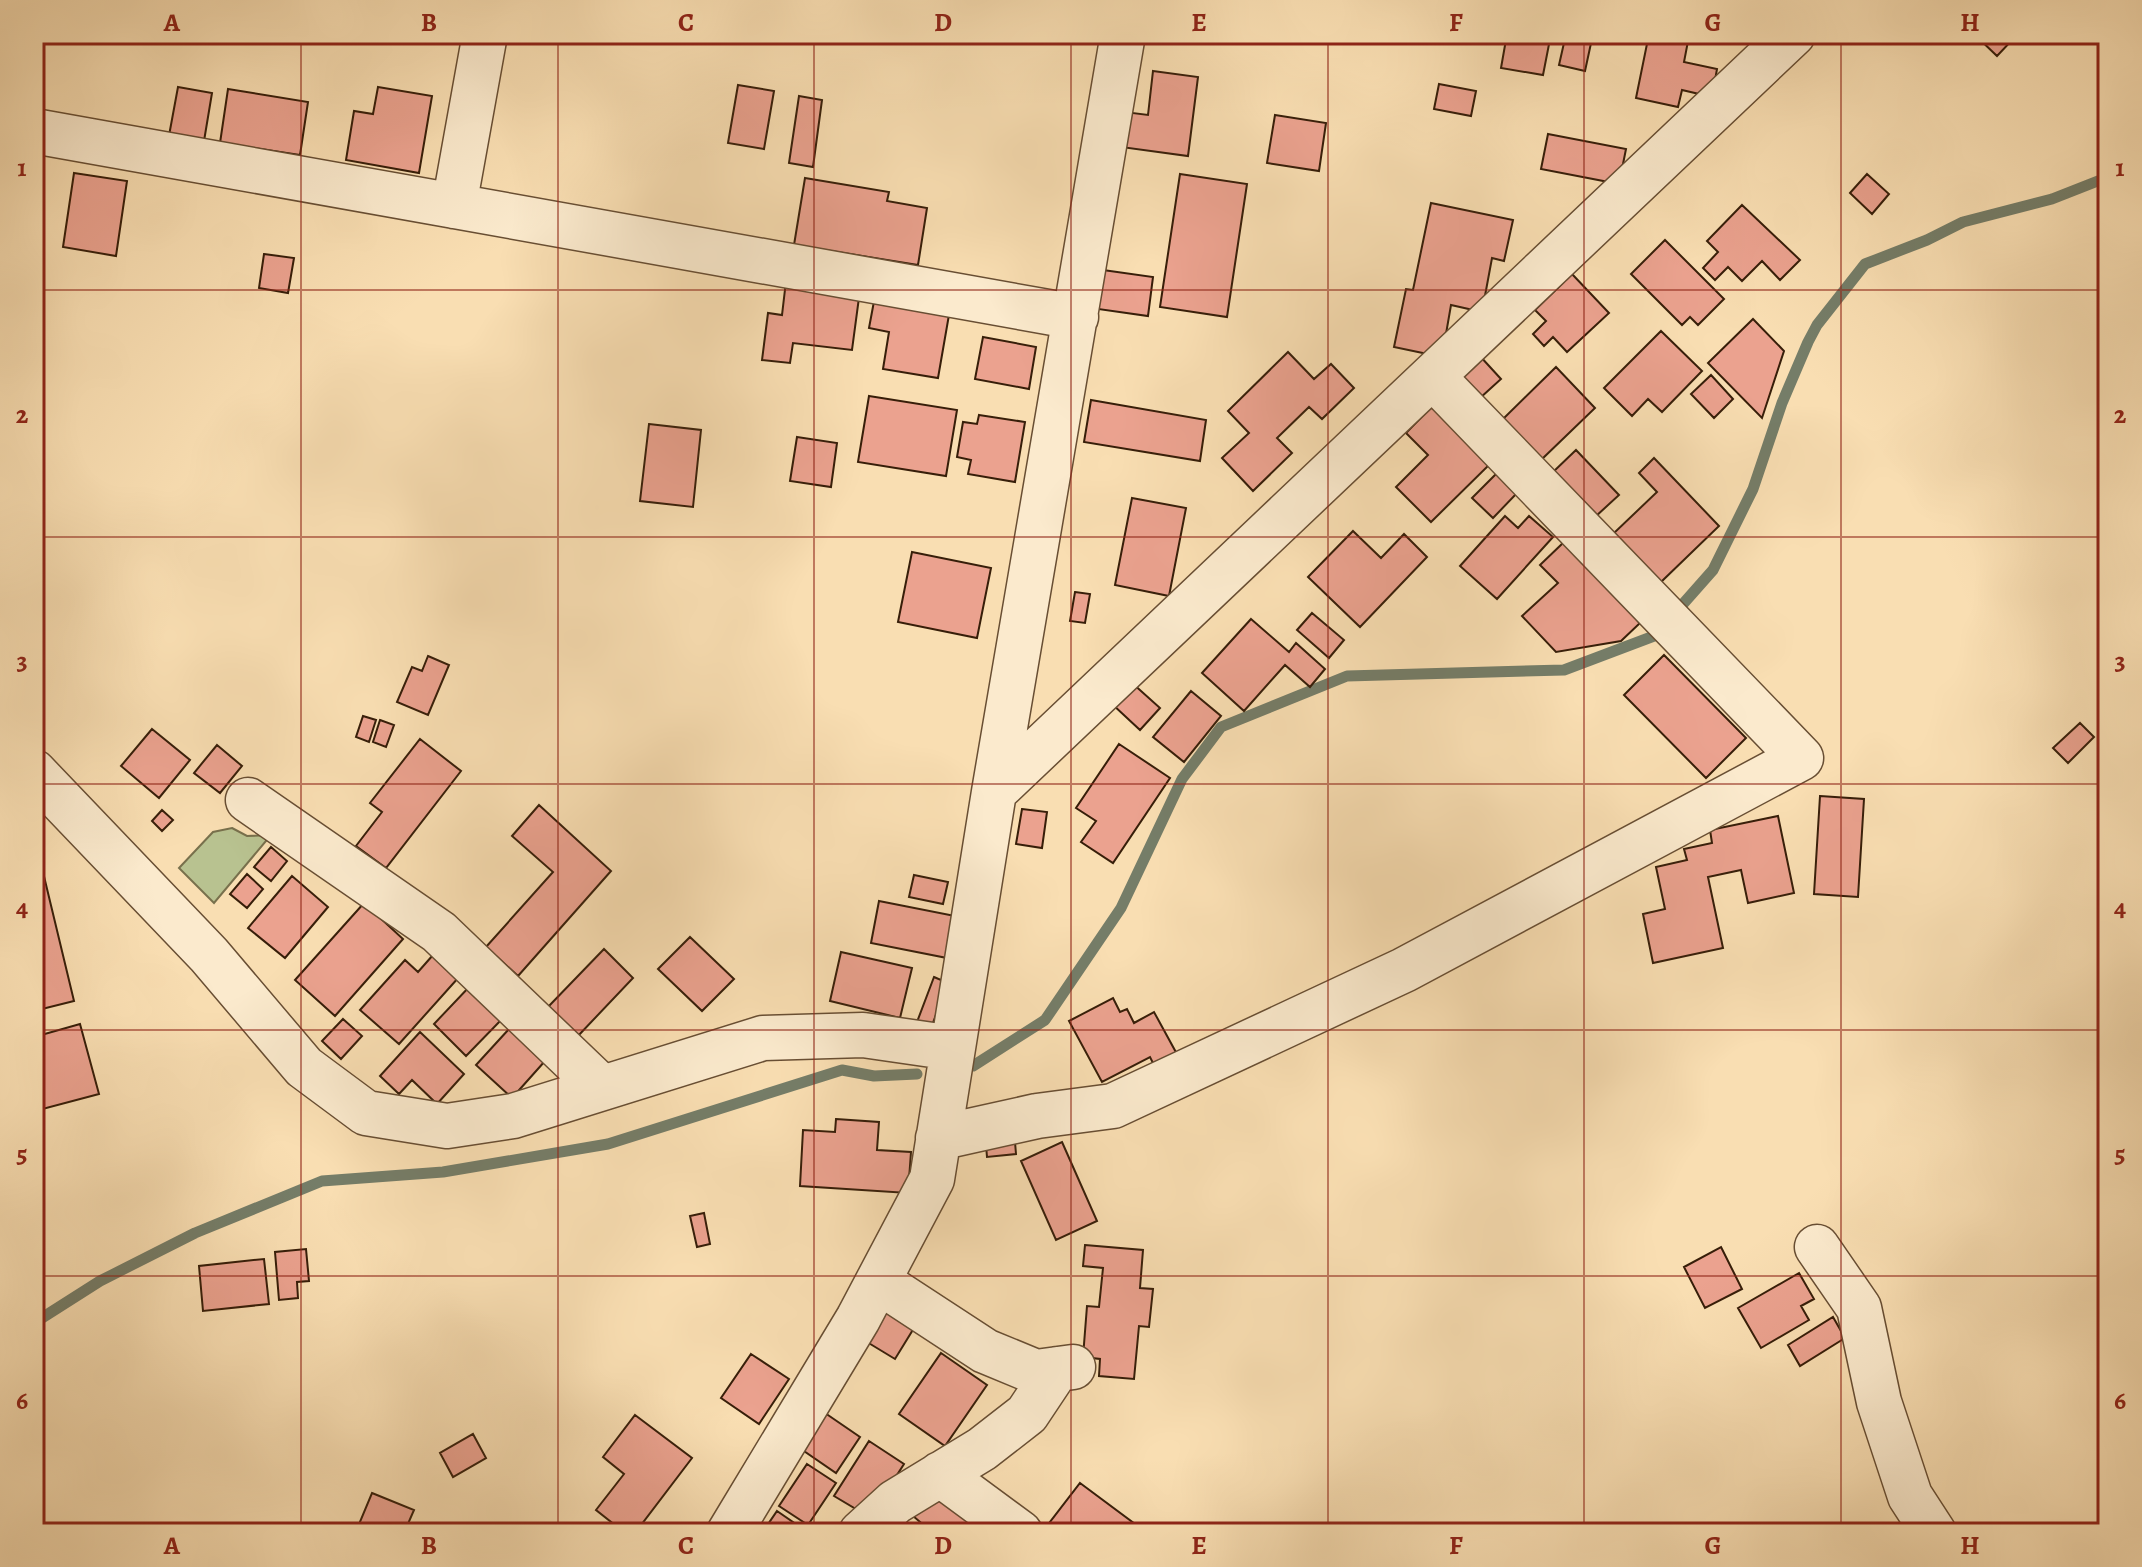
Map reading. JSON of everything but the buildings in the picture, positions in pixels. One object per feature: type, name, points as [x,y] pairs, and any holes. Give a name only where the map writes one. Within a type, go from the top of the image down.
[{"type":"street","points":[[454,206],[485,34]]},
{"type":"street","points":[[729,1533],[858,1319],[932,1179],[994,792],[1123,34]]},
{"type":"street","points":[[994,792],[1433,377],[1758,52],[1793,34]]},
{"type":"street","points":[[34,131],[1076,317]]},
{"type":"street","points":[[938,1138],[1037,1116],[1113,1106],[1404,970],[1801,758],[1433,377]]},
{"type":"street","points":[[34,772],[209,955],[304,1067],[366,1113],[447,1126],[513,1116],[763,1038],[863,1035],[953,1048]]},
{"type":"street","points":[[248,800],[439,932],[602,1088]]},
{"type":"street","points":[[1817,1247],[1859,1308],[1879,1402],[1910,1496],[1934,1533]]},
{"type":"street","points":[[861,1533],[895,1502],[982,1449],[1027,1414],[1065,1368],[1036,1372],[985,1351],[878,1281]]},
{"type":"street","points":[[940,1474],[1020,1533]]},
{"type":"green space","points":[[232,828],[247,836],[271,835],[214,903],[179,868],[213,832]]},
{"type":"waterway","points":[[1675,613],[1713,570],[1753,489],[1782,403],[1817,325],[1865,264],[1963,222],[2052,199],[2108,177]]},
{"type":"waterway","points":[[973,1066],[1045,1020],[1121,908],[1182,779],[1221,727],[1347,676],[1564,670],[1654,636],[1663,626]]},
{"type":"waterway","points":[[34,1323],[100,1281],[195,1233],[322,1181],[443,1172],[608,1144],[842,1070],[874,1076],[917,1074]]}]
